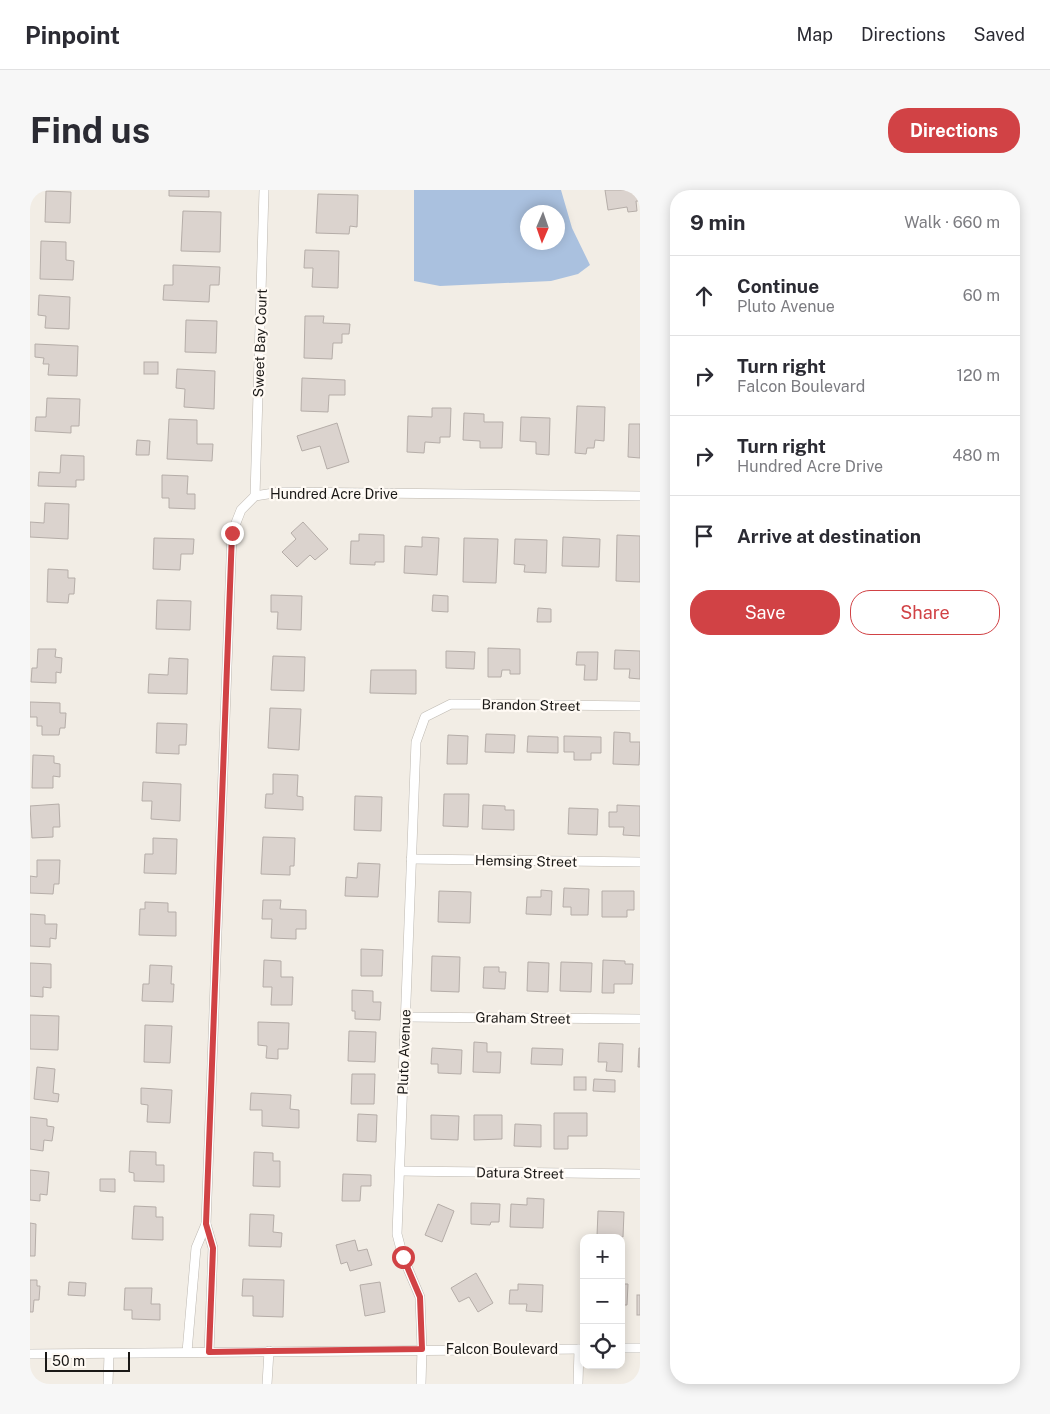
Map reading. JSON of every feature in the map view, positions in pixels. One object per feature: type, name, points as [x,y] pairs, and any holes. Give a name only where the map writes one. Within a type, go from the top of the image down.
[{"type":"street","name":"Sweet Bay Court","points":[[255,496],[264,190]]},
{"type":"street","name":"Hundred Acre Drive","points":[[209,1352],[213,1248],[206,1224],[232,533],[240,510],[255,496],[280,492],[640,496]]},
{"type":"street","name":"Brandon Street","points":[[425,717],[452,704],[640,706]]},
{"type":"street","name":"Pluto Avenue","points":[[421,1384],[420,1297],[403,1257],[396,1234],[416,742],[425,717]]},
{"type":"street","name":"Hemsing Street","points":[[411,859],[640,862]]},
{"type":"street","name":"Graham Street","points":[[406,1017],[640,1019]]},
{"type":"street","name":"Datura Street","points":[[400,1171],[640,1174]]},
{"type":"street","name":"Hundred Acre Drive","points":[[187,1352],[196,1248],[206,1224]]},
{"type":"street","points":[[625,1348],[640,1348]]},
{"type":"street","name":"Falcon Boulevard","points":[[30,1354],[580,1349]]},
{"type":"street","points":[[267,1384],[269,1351]]},
{"type":"street","points":[[108,1384],[109,1354]]},
{"type":"street","points":[[578,1384],[580,1361]]},
{"type":"water","points":[[414,190],[561,190],[572,228],[590,265],[578,274],[551,281],[440,286],[414,281]]},
{"type":"building","points":[[169,190],[209,190],[209,197],[169,196]]},
{"type":"building","points":[[605,190],[640,190],[640,201],[636,201],[637,211],[628,212],[627,207],[608,210]]},
{"type":"building","points":[[46,191],[71,192],[70,223],[45,222]]},
{"type":"building","points":[[318,194],[358,195],[357,227],[350,226],[349,234],[316,233]]},
{"type":"building","points":[[183,211],[221,212],[220,252],[181,251]]},
{"type":"building","points":[[41,241],[66,242],[66,260],[74,261],[73,280],[40,279]]},
{"type":"building","points":[[305,250],[339,251],[338,288],[312,287],[313,268],[304,268]]},
{"type":"building","points":[[173,265],[220,267],[219,285],[210,285],[209,302],[163,300],[164,285],[173,285]]},
{"type":"building","points":[[39,295],[70,297],[69,329],[45,328],[46,316],[38,315]]},
{"type":"building","points":[[305,316],[324,316],[323,323],[350,324],[349,334],[342,334],[342,343],[333,343],[332,359],[304,358]]},
{"type":"building","points":[[186,320],[217,321],[216,353],[185,352]]},
{"type":"building","points":[[35,344],[78,346],[77,376],[48,375],[49,364],[43,364],[44,358],[35,357]]},
{"type":"building","points":[[144,362],[158,362],[158,374],[144,374]]},
{"type":"building","points":[[177,369],[215,371],[214,409],[184,407],[185,389],[176,388]]},
{"type":"building","points":[[302,378],[345,380],[345,395],[329,395],[328,412],[301,411]]},
{"type":"building","points":[[47,398],[80,399],[79,426],[71,426],[71,433],[35,431],[36,417],[46,417]]},
{"type":"building","points":[[577,406],[605,407],[604,441],[595,440],[594,448],[587,448],[586,454],[575,453]]},
{"type":"building","points":[[432,408],[451,408],[450,437],[440,437],[440,443],[425,442],[424,453],[407,452],[408,416],[432,417]]},
{"type":"building","points":[[464,413],[484,414],[484,422],[503,422],[502,448],[480,448],[480,441],[463,440]]},
{"type":"building","points":[[521,417],[550,418],[549,455],[536,454],[536,442],[520,441]]},
{"type":"building","points":[[169,419],[197,420],[197,444],[213,444],[212,461],[167,459]]},
{"type":"building","points":[[337,423],[349,462],[327,469],[320,446],[302,451],[297,436]]},
{"type":"building","points":[[629,424],[640,424],[640,458],[628,457]]},
{"type":"building","points":[[137,440],[150,441],[149,455],[136,455]]},
{"type":"building","points":[[61,455],[84,456],[84,480],[76,480],[76,487],[38,486],[39,472],[60,473]]},
{"type":"building","points":[[162,475],[188,476],[187,494],[195,494],[195,509],[169,508],[169,498],[162,498]]},
{"type":"building","points":[[45,503],[69,504],[68,539],[30,537],[30,522],[44,523]]},
{"type":"building","points":[[303,522],[328,549],[315,560],[310,555],[297,567],[282,552],[296,539],[291,533]]},
{"type":"building","points":[[359,534],[384,535],[384,562],[375,562],[375,565],[350,564],[351,541],[359,541]]},
{"type":"building","points":[[617,535],[640,536],[640,582],[616,581]]},
{"type":"building","points":[[422,537],[439,538],[437,575],[404,573],[405,546],[422,547]]},
{"type":"building","points":[[563,537],[600,539],[599,567],[562,566]]},
{"type":"building","points":[[154,538],[194,539],[193,554],[181,554],[180,570],[153,569]]},
{"type":"building","points":[[464,538],[498,539],[496,583],[463,582]]},
{"type":"building","points":[[515,539],[547,540],[546,573],[524,572],[525,565],[514,564]]},
{"type":"building","points":[[48,569],[68,570],[68,578],[75,578],[74,594],[69,594],[68,603],[47,602]]},
{"type":"building","points":[[271,595],[302,596],[301,630],[277,629],[278,612],[271,612]]},
{"type":"building","points":[[433,595],[448,596],[448,612],[432,611]]},
{"type":"building","points":[[157,600],[191,601],[190,630],[156,629]]},
{"type":"building","points":[[538,608],[551,609],[551,622],[537,622]]},
{"type":"building","points":[[488,648],[520,649],[520,674],[510,674],[510,670],[502,670],[501,677],[488,677]]},
{"type":"building","points":[[38,649],[56,649],[55,657],[62,658],[61,673],[56,672],[56,683],[31,682],[32,668],[37,668]]},
{"type":"building","points":[[615,650],[640,651],[640,679],[629,678],[630,669],[614,669]]},
{"type":"building","points":[[446,651],[475,652],[474,669],[446,668]]},
{"type":"building","points":[[577,652],[598,652],[597,680],[584,680],[585,665],[576,665]]},
{"type":"building","points":[[273,656],[305,657],[304,691],[271,690]]},
{"type":"building","points":[[169,658],[188,659],[187,694],[148,693],[149,674],[168,675]]},
{"type":"building","points":[[371,670],[416,670],[416,694],[370,693]]},
{"type":"building","points":[[30,702],[60,703],[60,713],[66,713],[65,728],[60,728],[59,735],[42,735],[42,726],[37,726],[37,717],[30,717]]},
{"type":"building","points":[[270,708],[301,709],[299,750],[268,748]]},
{"type":"building","points":[[157,723],[187,724],[186,745],[179,745],[179,754],[156,753]]},
{"type":"building","points":[[614,732],[630,733],[630,742],[640,742],[639,765],[613,764]]},
{"type":"building","points":[[486,734],[515,735],[514,753],[485,752]]},
{"type":"building","points":[[448,735],[468,736],[467,764],[447,764]]},
{"type":"building","points":[[528,736],[558,737],[558,753],[527,752]]},
{"type":"building","points":[[564,736],[601,737],[601,753],[591,753],[591,760],[574,760],[574,752],[564,752]]},
{"type":"building","points":[[33,755],[54,756],[54,763],[60,764],[60,777],[53,776],[53,788],[32,788]]},
{"type":"building","points":[[273,774],[298,775],[297,796],[303,797],[303,810],[265,808],[266,794],[273,794]]},
{"type":"building","points":[[143,782],[181,784],[180,821],[151,819],[152,801],[142,801]]},
{"type":"building","points":[[444,794],[469,794],[468,827],[443,826]]},
{"type":"building","points":[[355,796],[382,797],[381,831],[354,830]]},
{"type":"building","points":[[59,804],[60,827],[53,827],[53,837],[32,838],[30,806]]},
{"type":"building","points":[[483,805],[505,806],[505,810],[514,810],[514,830],[482,829]]},
{"type":"building","points":[[617,805],[640,806],[640,836],[623,835],[624,827],[609,827],[609,812],[617,812]]},
{"type":"building","points":[[569,808],[598,809],[597,835],[568,834]]},
{"type":"building","points":[[263,837],[295,838],[294,866],[290,866],[290,875],[261,874]]},
{"type":"building","points":[[153,838],[177,839],[176,874],[144,873],[145,854],[153,854]]},
{"type":"building","points":[[37,860],[60,860],[59,884],[54,884],[53,894],[30,893],[30,876],[37,877]]},
{"type":"building","points":[[358,863],[380,864],[378,897],[345,896],[346,877],[357,878]]},
{"type":"building","points":[[564,888],[589,889],[588,915],[571,915],[571,907],[563,907]]},
{"type":"building","points":[[541,890],[552,891],[551,915],[526,914],[527,897],[541,897]]},
{"type":"building","points":[[439,891],[471,892],[470,923],[438,922]]},
{"type":"building","points":[[602,891],[634,891],[634,910],[627,910],[627,917],[602,917]]},
{"type":"building","points":[[263,900],[281,900],[280,909],[306,910],[306,929],[296,929],[296,939],[271,938],[272,919],[262,919]]},
{"type":"building","points":[[145,902],[168,903],[168,912],[176,912],[176,936],[139,935],[140,909],[145,909]]},
{"type":"building","points":[[30,914],[45,915],[45,924],[57,924],[56,939],[50,938],[50,947],[30,946]]},
{"type":"building","points":[[361,949],[383,950],[382,976],[361,976]]},
{"type":"building","points":[[432,956],[460,957],[459,992],[431,991]]},
{"type":"building","points":[[264,960],[281,961],[281,977],[293,977],[292,1005],[271,1005],[272,987],[263,987]]},
{"type":"building","points":[[603,960],[625,961],[625,964],[633,964],[632,984],[614,984],[614,993],[602,993]]},
{"type":"building","points":[[528,962],[549,963],[548,992],[527,991]]},
{"type":"building","points":[[561,962],[592,963],[591,992],[560,991]]},
{"type":"building","points":[[30,963],[51,964],[51,988],[43,987],[43,997],[30,996]]},
{"type":"building","points":[[150,965],[172,966],[173,1002],[142,1001],[143,984],[149,984]]},
{"type":"building","points":[[484,967],[499,967],[499,972],[506,972],[505,989],[483,988]]},
{"type":"building","points":[[352,990],[373,991],[373,1002],[381,1002],[380,1020],[355,1019],[355,1011],[352,1011]]},
{"type":"building","points":[[30,1015],[59,1016],[58,1050],[30,1049]]},
{"type":"building","points":[[258,1022],[289,1023],[288,1049],[278,1049],[278,1059],[266,1058],[267,1046],[258,1045]]},
{"type":"building","points":[[145,1025],[172,1026],[170,1063],[144,1062]]},
{"type":"building","points":[[349,1031],[376,1032],[375,1062],[348,1061]]},
{"type":"building","points":[[474,1042],[487,1043],[487,1052],[501,1052],[500,1073],[473,1072]]},
{"type":"building","points":[[599,1043],[623,1044],[622,1072],[606,1071],[607,1062],[598,1062]]},
{"type":"building","points":[[432,1048],[462,1050],[461,1074],[438,1073],[438,1064],[431,1064]]},
{"type":"building","points":[[532,1048],[563,1049],[562,1065],[531,1064]]},
{"type":"building","points":[[639,1048],[640,1067],[638,1067]]},
{"type":"building","points":[[37,1067],[55,1069],[53,1093],[59,1094],[58,1102],[34,1099]]},
{"type":"building","points":[[352,1074],[375,1074],[374,1104],[351,1104]]},
{"type":"building","points":[[574,1077],[586,1077],[586,1090],[574,1090]]},
{"type":"building","points":[[594,1079],[615,1080],[615,1092],[593,1091]]},
{"type":"building","points":[[141,1088],[172,1090],[170,1123],[147,1122],[148,1105],[141,1104]]},
{"type":"building","points":[[251,1093],[291,1095],[290,1109],[299,1110],[299,1128],[262,1126],[262,1110],[250,1110]]},
{"type":"building","points":[[554,1113],[587,1113],[587,1136],[568,1136],[568,1149],[554,1149]]},
{"type":"building","points":[[358,1114],[377,1115],[376,1142],[357,1141]]},
{"type":"building","points":[[431,1115],[459,1116],[458,1140],[431,1139]]},
{"type":"building","points":[[474,1115],[502,1115],[502,1139],[474,1140]]},
{"type":"building","points":[[30,1117],[47,1119],[47,1126],[54,1127],[52,1141],[44,1140],[43,1151],[30,1149]]},
{"type":"building","points":[[515,1124],[541,1125],[541,1147],[514,1146]]},
{"type":"building","points":[[130,1151],[156,1152],[156,1165],[164,1165],[164,1182],[134,1181],[134,1173],[129,1172]]},
{"type":"building","points":[[254,1152],[273,1153],[273,1161],[280,1161],[280,1187],[253,1186]]},
{"type":"building","points":[[30,1170],[49,1172],[47,1195],[40,1194],[40,1201],[30,1200]]},
{"type":"building","points":[[343,1174],[371,1175],[371,1186],[361,1186],[360,1201],[342,1201]]},
{"type":"building","points":[[100,1179],[115,1179],[115,1192],[100,1191]]},
{"type":"building","points":[[527,1198],[544,1199],[543,1228],[510,1227],[511,1204],[527,1205]]},
{"type":"building","points":[[471,1203],[500,1204],[499,1222],[491,1222],[490,1225],[471,1224]]},
{"type":"building","points":[[438,1204],[454,1211],[442,1242],[425,1235]]},
{"type":"building","points":[[134,1206],[156,1207],[156,1217],[163,1217],[163,1240],[132,1239]]},
{"type":"building","points":[[598,1211],[624,1212],[623,1234],[597,1234]]},
{"type":"building","points":[[250,1214],[274,1215],[273,1232],[282,1233],[281,1247],[249,1246]]},
{"type":"building","points":[[30,1223],[36,1224],[35,1256],[30,1256]]},
{"type":"building","points":[[355,1240],[358,1251],[367,1249],[372,1265],[350,1271],[347,1262],[341,1264],[336,1245]]},
{"type":"building","points":[[476,1273],[493,1303],[478,1312],[469,1297],[459,1302],[451,1288]]},
{"type":"building","points":[[243,1279],[284,1280],[283,1317],[253,1316],[253,1296],[242,1296]]},
{"type":"building","points":[[30,1280],[37,1280],[37,1286],[40,1286],[39,1300],[34,1300],[33,1312],[30,1312]]},
{"type":"building","points":[[69,1282],[86,1283],[85,1296],[68,1295]]},
{"type":"building","points":[[380,1282],[385,1312],[365,1316],[360,1285]]},
{"type":"building","points":[[518,1284],[543,1285],[542,1312],[526,1311],[527,1304],[509,1304],[510,1290],[518,1290]]},
{"type":"building","points":[[625,1284],[628,1284],[627,1305],[625,1305]]},
{"type":"building","points":[[125,1288],[152,1288],[151,1304],[160,1304],[160,1320],[132,1319],[132,1310],[124,1310]]},
{"type":"building","points":[[637,1295],[640,1295],[640,1315],[637,1315]]},
{"type":"route","points":[[232,533],[206,1224],[213,1248],[209,1352],[422,1349],[420,1297],[403,1257]]}]
